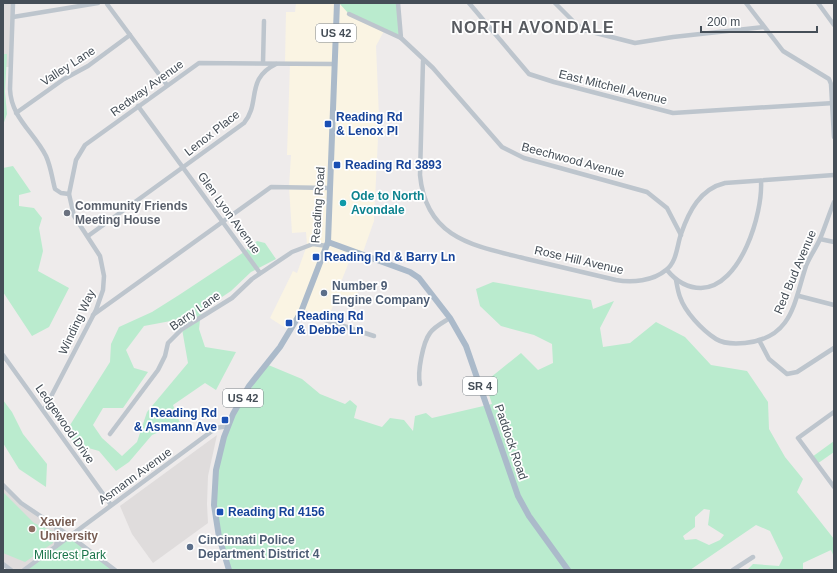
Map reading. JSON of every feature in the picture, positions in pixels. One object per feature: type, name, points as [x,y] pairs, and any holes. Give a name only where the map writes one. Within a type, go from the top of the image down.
[{"type":"main road","name":"Reading Road","points":[[229,570],[219,537],[214,505],[216,470],[228,426],[249,386],[280,347],[301,312],[328,244],[337,3]]},
{"type":"main road","name":"Paddock Road","points":[[328,244],[415,274],[425,283],[450,318],[466,346],[518,496],[529,516],[568,570]]},
{"type":"street","points":[[13,3],[10,93],[12,103],[16,113],[45,155],[51,168],[55,189],[61,193],[69,194]]},
{"type":"street","points":[[13,17],[98,3]]},
{"type":"street","points":[[106,3],[167,86]]},
{"type":"street","points":[[398,3],[400,38]]},
{"type":"street","name":"East Mitchell Avenue","points":[[469,3],[529,74],[554,82],[673,113],[833,103]]},
{"type":"street","points":[[555,3],[584,30],[635,43],[673,36],[764,28]]},
{"type":"street","points":[[746,3],[783,51],[829,79],[833,103],[834,137]]},
{"type":"street","points":[[818,3],[834,25]]},
{"type":"street","name":"Beechwood Avenue","points":[[349,14],[400,38],[423,61],[433,68],[495,141],[510,152],[524,158],[647,192],[667,208],[681,235]]},
{"type":"street","points":[[263,63],[264,21]]},
{"type":"street","name":"Valley Lane","points":[[16,113],[59,82],[88,66],[130,35]]},
{"type":"street","name":"Rose Hill Avenue","points":[[423,61],[421,184],[429,208],[446,229],[472,245],[616,280],[640,281],[667,270]]},
{"type":"street","name":"Redway Avenue","points":[[69,194],[74,167],[81,151],[89,142],[200,63],[278,63]]},
{"type":"street","points":[[278,63],[334,64]]},
{"type":"street","name":"Lenox Place","points":[[88,236],[244,123],[252,109],[254,89],[259,78],[268,68],[278,63]]},
{"type":"street","name":"Glen Lyon Avenue","points":[[138,106],[260,273]]},
{"type":"street","points":[[762,181],[759,204],[752,229],[742,255],[732,272],[720,283],[704,288],[685,285],[676,280],[667,270],[676,254],[681,235],[696,201],[711,187],[724,183],[834,175]]},
{"type":"street","points":[[92,316],[271,187],[330,188]]},
{"type":"street","name":"Winding Way","points":[[44,410],[101,297],[104,276],[100,256],[74,216],[69,194]]},
{"type":"street","name":"Red Bud Avenue","points":[[676,280],[682,303],[713,337],[726,343],[742,343],[759,340],[774,333],[783,325],[799,296],[806,266],[820,239],[834,202]]},
{"type":"street","points":[[820,239],[834,242]]},
{"type":"street","name":"Barry Lane","points":[[110,434],[158,370],[165,356],[168,343],[182,329],[232,298],[260,273],[299,248],[318,244],[328,244]]},
{"type":"street","points":[[799,296],[834,305]]},
{"type":"street","points":[[301,312],[374,336]]},
{"type":"street","points":[[420,384],[418,380],[426,340],[435,328],[450,318]]},
{"type":"street","points":[[759,340],[769,359],[787,374],[797,372],[834,348]]},
{"type":"street","name":"Ledgewood Drive","points":[[3,355],[111,505]]},
{"type":"street","points":[[834,412],[798,438],[834,487]]},
{"type":"street","name":"Asmann Avenue","points":[[24,570],[216,428],[228,426]]},
{"type":"street","points":[[3,485],[21,503],[56,526],[115,570]]},
{"type":"street","points":[[56,526],[58,536],[56,546]]},
{"type":"street","points":[[733,570],[753,557]]},
{"type":"street","points":[[3,564],[11,570]]},
{"type":"shaded area","points":[[3,3],[13,3],[11,67],[3,67]]},
{"type":"shaded area","points":[[296,3],[339,3],[384,31],[376,46],[379,117],[374,221],[362,255],[353,252],[341,282],[359,289],[354,309],[334,303],[327,321],[301,312],[290,331],[270,318],[293,271],[297,273],[307,245],[306,232],[292,233],[289,187],[291,155],[287,155],[290,63],[285,63],[286,12],[295,12]]},
{"type":"shaded area","points":[[217,435],[208,476],[208,523],[153,563],[132,534],[120,506]]},
{"type":"shaded area","name":"Xavier University","points":[[3,485],[13,496],[70,536],[24,570],[11,570],[3,564]]},
{"type":"green space","points":[[339,3],[398,3],[401,38],[349,14]]},
{"type":"green space","points":[[3,54],[7,54],[5,92],[7,114],[3,125]]},
{"type":"green space","points":[[13,166],[31,192],[19,195],[19,206],[34,208],[42,218],[39,228],[43,251],[38,271],[69,288],[49,327],[32,336],[3,292],[3,168]]},
{"type":"green space","points":[[257,241],[265,243],[276,259],[251,272],[231,291],[201,311],[199,329],[205,347],[236,352],[216,390],[205,383],[173,405],[180,423],[152,435],[129,462],[116,471],[99,451],[78,445],[65,433],[110,362],[111,344],[119,327],[152,312],[244,252]],"holes":[[[176,320],[182,329],[188,363],[147,412],[137,442],[122,456],[102,438],[93,425],[103,408],[123,408],[148,372],[134,368],[126,350],[144,326]]]},
{"type":"green space","points":[[493,282],[591,300],[593,309],[614,301],[600,328],[603,347],[630,343],[656,322],[685,337],[711,365],[747,371],[768,402],[769,429],[785,457],[803,479],[797,492],[834,539],[834,557],[831,550],[803,563],[803,570],[747,570],[753,564],[779,566],[783,558],[770,531],[756,525],[690,570],[229,570],[219,537],[215,485],[228,426],[266,364],[302,379],[320,394],[345,404],[350,400],[357,406],[354,418],[382,427],[390,418],[404,420],[413,431],[415,416],[426,413],[432,418],[492,404],[485,382],[521,353],[538,370],[553,363],[552,344],[534,335],[501,326],[480,306],[476,289]],"holes":[[[704,509],[710,510],[708,525],[724,535],[720,540],[709,545],[696,539],[685,540],[683,536],[695,527],[695,517]]]},
{"type":"green space","points":[[3,400],[12,412],[23,434],[47,464],[46,487],[19,469],[3,443]]},
{"type":"green space","points":[[834,441],[834,452],[817,464],[812,457]]},
{"type":"green space","name":"Xavier University","points":[[3,492],[34,523],[54,532],[53,543],[25,562],[3,553]]},
{"type":"green space","name":"Millcrest Park","points":[[70,536],[115,570],[24,570]]},
{"type":"place","name":"Reading Rd & Lenox Pl","points":[[328,124]]},
{"type":"place","name":"Reading Rd 3893","points":[[337,165]]},
{"type":"place","name":"Ode to North Avondale","points":[[343,203]]},
{"type":"place","name":"Community Friends Meeting House","points":[[67,213]]},
{"type":"place","name":"Reading Rd & Barry Ln","points":[[316,257]]},
{"type":"place","name":"Number 9 Engine Company","points":[[324,293]]},
{"type":"place","name":"Reading Rd & Debbe Ln","points":[[289,323]]},
{"type":"place","name":"Reading Rd & Asmann Ave","points":[[225,420]]},
{"type":"place","name":"Reading Rd 4156","points":[[220,512]]},
{"type":"place","name":"Xavier University","points":[[32,529]]},
{"type":"place","name":"Cincinnati Police Department District 4","points":[[190,547]]},
{"type":"district","name":"NORTH AVONDALE","points":[[533,27]]}]
